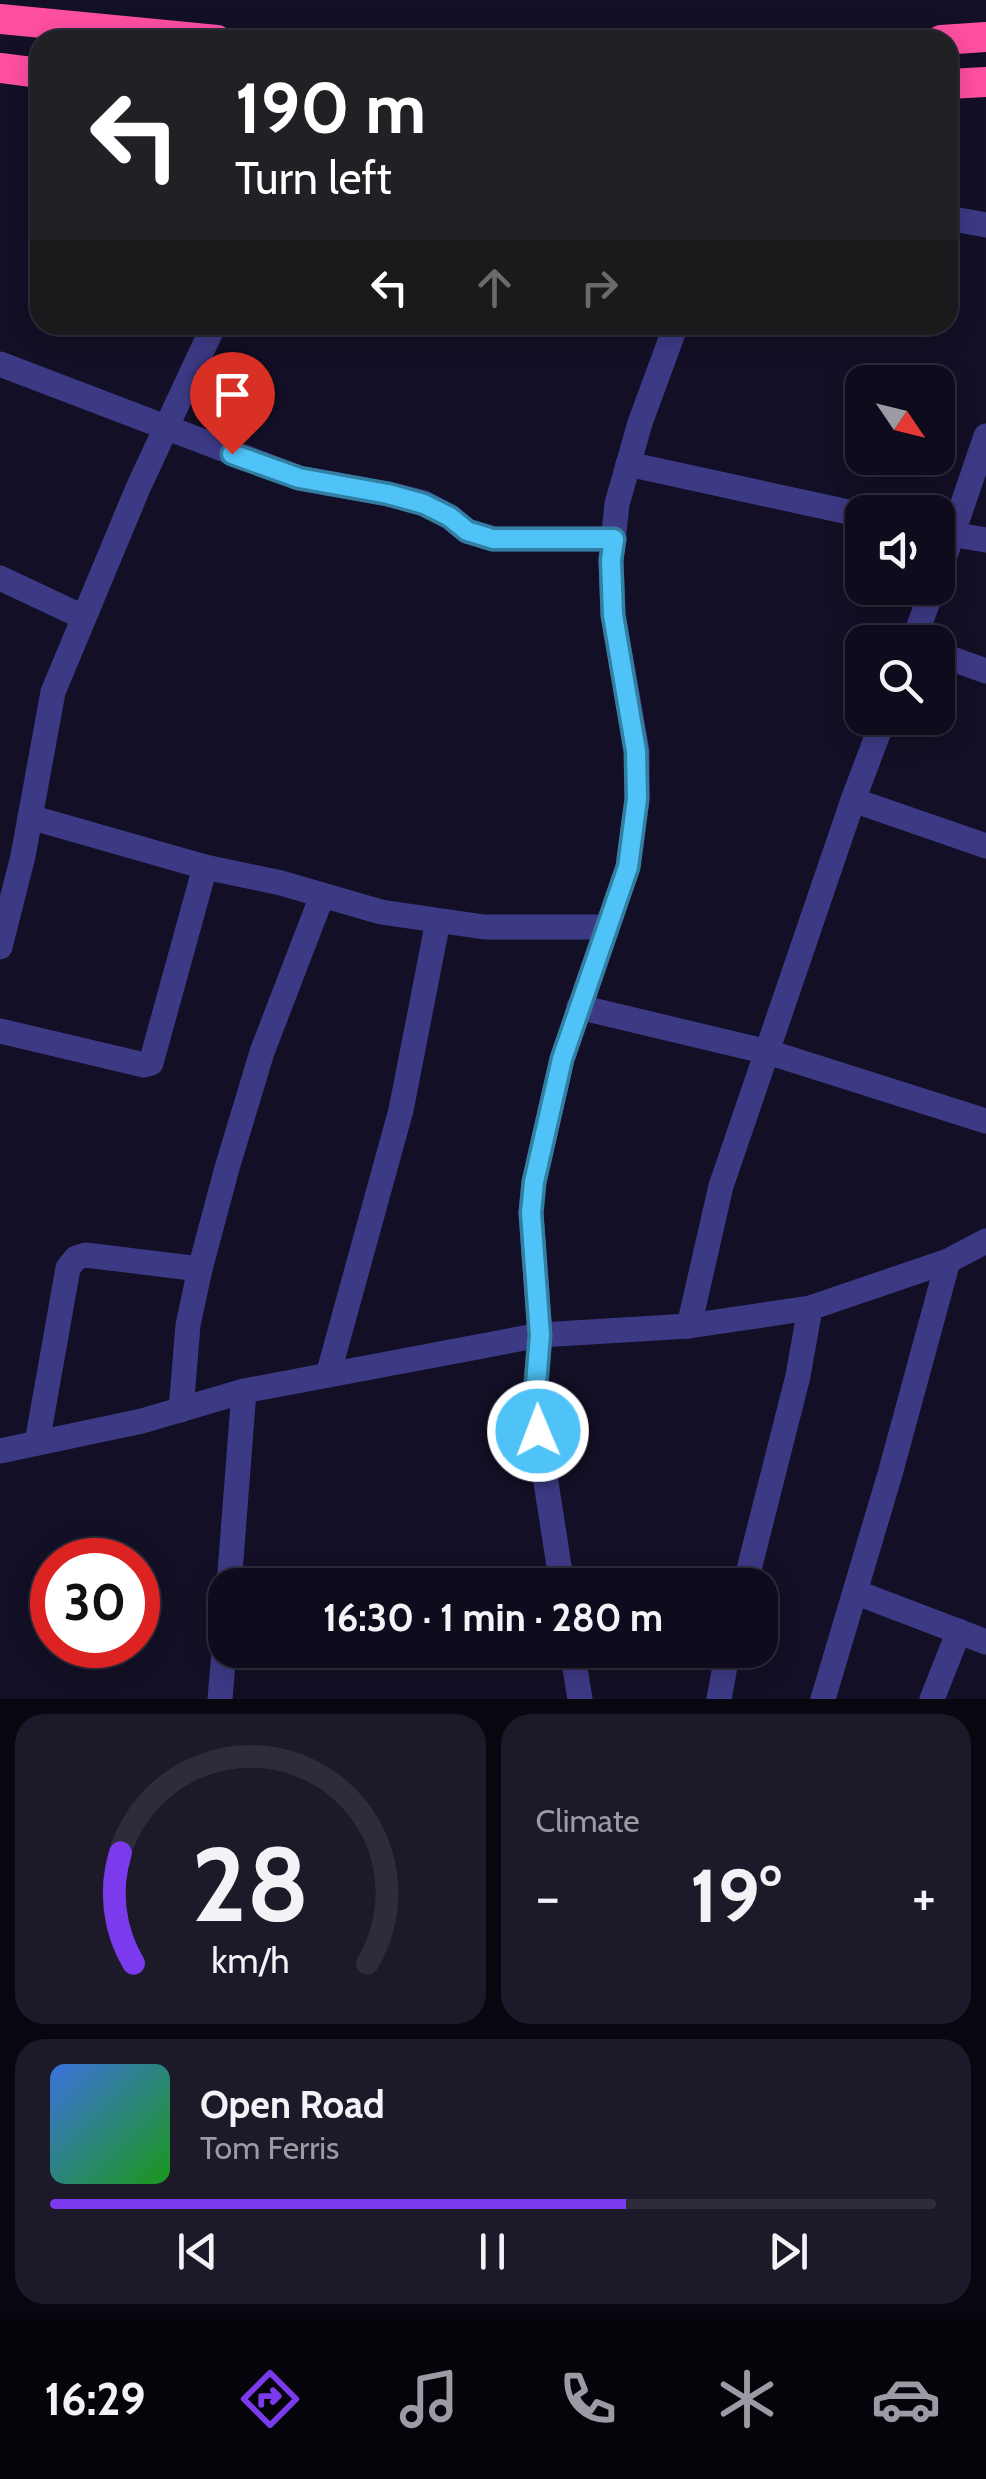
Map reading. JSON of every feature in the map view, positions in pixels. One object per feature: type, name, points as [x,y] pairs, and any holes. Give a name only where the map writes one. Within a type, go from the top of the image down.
[{"type":"highway","points":[[0,19],[114,30]]},
{"type":"highway","points":[[958,39],[986,37]]},
{"type":"highway","points":[[0,68],[30,72]]},
{"type":"highway","points":[[958,83],[986,82]]},
{"type":"street","points":[[958,220],[986,225]]},
{"type":"street","points":[[0,947],[53,692],[83,616],[209,335]]},
{"type":"street","points":[[559,1568],[538,1431],[540,1335],[531,1213],[534,1182],[562,1059],[628,867],[637,799],[636,751],[613,615],[611,560],[617,504],[640,422],[672,335]]},
{"type":"street","points":[[0,364],[299,478],[424,504],[467,531],[493,539],[614,539]]},
{"type":"street","points":[[955,510],[986,436]]},
{"type":"street","points":[[628,464],[845,512]]},
{"type":"street","points":[[955,535],[986,540]]},
{"type":"street","points":[[0,578],[83,616]]},
{"type":"street","points":[[955,660],[986,671]]},
{"type":"street","points":[[689,1326],[721,1186],[878,735]]},
{"type":"street","points":[[854,800],[986,846]]},
{"type":"street","points":[[30,817],[381,912],[484,927],[606,927]]},
{"type":"street","points":[[0,1031],[144,1065],[151,1063],[205,867]]},
{"type":"street","points":[[180,1410],[188,1325],[227,1168],[262,1052],[322,896]]},
{"type":"street","points":[[328,1376],[401,1110],[438,921]]},
{"type":"street","points":[[579,1007],[768,1052],[986,1121]]},
{"type":"street","points":[[0,1451],[142,1422],[244,1391],[540,1335],[689,1326],[810,1308],[948,1262],[986,1241]]},
{"type":"street","points":[[38,1443],[68,1268],[72,1263],[85,1255],[200,1269]]},
{"type":"street","points":[[823,1699],[948,1262]]},
{"type":"street","points":[[749,1568],[798,1376],[810,1308]]},
{"type":"street","points":[[230,1568],[244,1391]]},
{"type":"street","points":[[855,1592],[986,1642]]},
{"type":"street","points":[[932,1699],[959,1631]]},
{"type":"street","points":[[220,1699],[223,1668]]},
{"type":"street","points":[[575,1668],[580,1699]]},
{"type":"street","points":[[719,1699],[725,1668]]},
{"type":"route","points":[[232,454],[299,478],[424,504],[467,531],[493,539],[614,539],[613,615],[636,751],[637,799],[628,867],[562,1059],[534,1182],[531,1213],[540,1335],[538,1431]]}]
